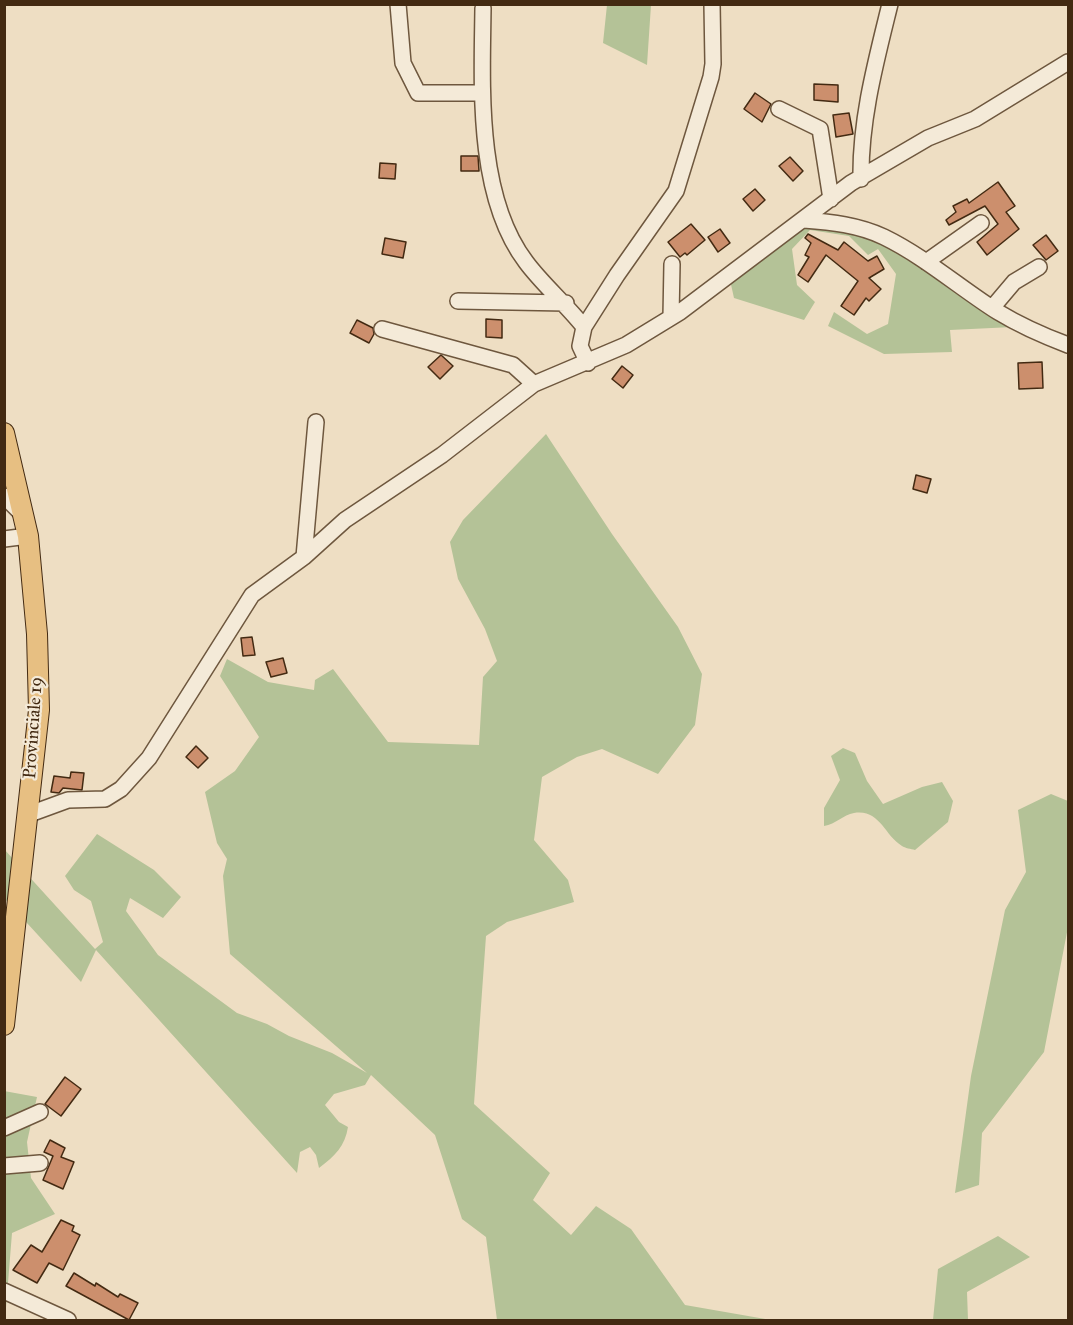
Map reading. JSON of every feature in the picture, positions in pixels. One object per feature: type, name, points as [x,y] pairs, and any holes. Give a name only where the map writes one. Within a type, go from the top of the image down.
[{"type":"main road","name":"Provinciale 19","points":[[4,433],[28,536],[37,634],[39,710],[27,815],[12,908],[4,1025]]},
{"type":"street","points":[[398,4],[403,63],[418,93],[482,93]]},
{"type":"street","points":[[588,363],[580,346],[585,327],[676,191],[711,77],[713,64],[712,4]]},
{"type":"street","points":[[861,179],[860,148],[890,4]]},
{"type":"street","points":[[483,8],[482,93],[493,181],[505,227],[526,264],[566,303],[585,327]]},
{"type":"street","points":[[27,815],[68,801],[105,799],[121,789],[150,758],[252,595],[304,557],[345,520],[442,455],[534,384],[626,345],[730,277],[804,219],[861,179],[928,138],[975,119],[1068,62]]},
{"type":"street","points":[[779,109],[820,129],[831,199]]},
{"type":"street","points":[[804,219],[853,226],[883,236],[926,262],[992,309],[1030,331],[1068,345]]},
{"type":"street","points":[[926,262],[981,223]]},
{"type":"street","points":[[671,317],[672,264]]},
{"type":"street","points":[[992,309],[1014,282],[1039,267]]},
{"type":"street","points":[[458,301],[566,303]]},
{"type":"street","points":[[382,329],[513,366],[534,384]]},
{"type":"street","points":[[304,557],[316,422]]},
{"type":"street","points":[[4,496],[22,514],[28,536],[4,539]]},
{"type":"street","points":[[4,1128],[40,1112]]},
{"type":"street","points":[[4,1167],[40,1163]]},
{"type":"street","points":[[4,1291],[68,1320]]},
{"type":"green space","points":[[607,5],[651,5],[647,65],[603,43]]},
{"type":"green space","points":[[801,223],[892,233],[1054,340],[1052,347],[1013,327],[950,330],[952,352],[884,354],[828,326],[834,312],[867,334],[888,324],[896,274],[878,249],[868,255],[849,236],[810,230],[792,249],[797,285],[815,302],[804,320],[734,298],[730,280]]},
{"type":"green space","points":[[546,434],[612,534],[678,627],[702,674],[695,725],[658,774],[602,749],[577,757],[542,777],[534,840],[568,880],[574,902],[507,922],[486,936],[474,1104],[550,1173],[533,1200],[571,1235],[596,1206],[631,1229],[685,1305],[771,1320],[497,1320],[486,1237],[462,1219],[435,1135],[371,1075],[365,1085],[334,1094],[325,1105],[339,1122],[348,1127],[338,1150],[319,1168],[316,1155],[310,1147],[300,1152],[297,1173],[96,950],[81,982],[5,899],[4,849],[95,949],[103,942],[91,901],[74,890],[65,876],[97,834],[154,870],[181,897],[163,918],[130,898],[126,911],[158,955],[237,1013],[332,1053],[367,1073],[230,954],[223,876],[227,859],[217,843],[205,792],[235,771],[259,737],[220,676],[227,659],[268,682],[314,690],[315,680],[333,669],[388,742],[479,745],[483,677],[497,661],[485,629],[458,579],[450,542],[463,520]]},
{"type":"green space","points":[[843,748],[855,753],[867,781],[883,804],[922,787],[942,782],[953,801],[948,822],[915,850],[902,846],[876,819],[863,813],[850,814],[824,826],[824,808],[840,780],[831,756]]},
{"type":"green space","points":[[1051,794],[1068,801],[1068,927],[1044,1052],[982,1133],[979,1185],[955,1193],[971,1076],[1005,910],[1026,872],[1018,810]]},
{"type":"green space","points":[[4,1091],[37,1097],[27,1142],[31,1178],[55,1214],[12,1233],[5,1320]]},
{"type":"green space","points":[[998,1236],[1030,1257],[967,1292],[968,1320],[933,1320],[938,1269]]},
{"type":"building","points":[[814,84],[838,85],[838,102],[814,100]]},
{"type":"building","points":[[755,93],[771,104],[762,122],[744,109]]},
{"type":"building","points":[[849,113],[853,134],[836,137],[833,115]]},
{"type":"building","points":[[461,156],[478,156],[479,171],[461,171]]},
{"type":"building","points":[[790,157],[803,171],[793,181],[779,166]]},
{"type":"building","points":[[380,163],[396,164],[395,179],[379,178]]},
{"type":"building","points":[[998,182],[1015,206],[1006,212],[1019,229],[987,255],[977,242],[998,224],[985,206],[949,225],[946,220],[956,212],[953,206],[967,199],[969,203]]},
{"type":"building","points":[[755,189],[765,200],[753,211],[743,199]]},
{"type":"building","points":[[691,224],[705,240],[687,255],[685,253],[680,257],[668,242]]},
{"type":"building","points":[[720,229],[730,243],[718,252],[708,237]]},
{"type":"building","points":[[808,234],[838,250],[844,242],[868,261],[877,256],[884,269],[869,278],[881,289],[869,301],[866,298],[854,315],[841,306],[858,281],[826,255],[808,282],[798,275],[809,257],[805,255],[811,243],[805,238]]},
{"type":"building","points":[[1046,235],[1058,251],[1046,260],[1033,245]]},
{"type":"building","points":[[385,238],[406,242],[403,258],[382,254]]},
{"type":"building","points":[[486,319],[502,320],[502,338],[486,337]]},
{"type":"building","points":[[357,320],[373,328],[374,334],[369,343],[350,333]]},
{"type":"building","points":[[441,355],[453,366],[440,379],[428,367]]},
{"type":"building","points":[[1042,362],[1043,388],[1019,389],[1018,363]]},
{"type":"building","points":[[622,366],[633,375],[623,388],[612,379]]},
{"type":"building","points":[[916,475],[931,479],[927,493],[913,489]]},
{"type":"building","points":[[252,637],[255,655],[243,656],[241,638]]},
{"type":"building","points":[[283,658],[287,673],[271,677],[266,662]]},
{"type":"building","points":[[196,746],[208,758],[198,768],[186,757]]},
{"type":"building","points":[[71,772],[84,773],[82,790],[63,788],[59,793],[51,792],[54,776],[70,778]]},
{"type":"building","points":[[65,1077],[81,1089],[61,1116],[45,1104]]},
{"type":"building","points":[[50,1140],[65,1148],[61,1157],[74,1162],[63,1189],[43,1180],[53,1156],[44,1152]]},
{"type":"building","points":[[61,1220],[74,1226],[72,1231],[80,1235],[63,1270],[49,1263],[37,1283],[13,1270],[31,1245],[42,1252]]},
{"type":"building","points":[[74,1273],[118,1297],[120,1294],[138,1303],[129,1320],[66,1286]]}]
